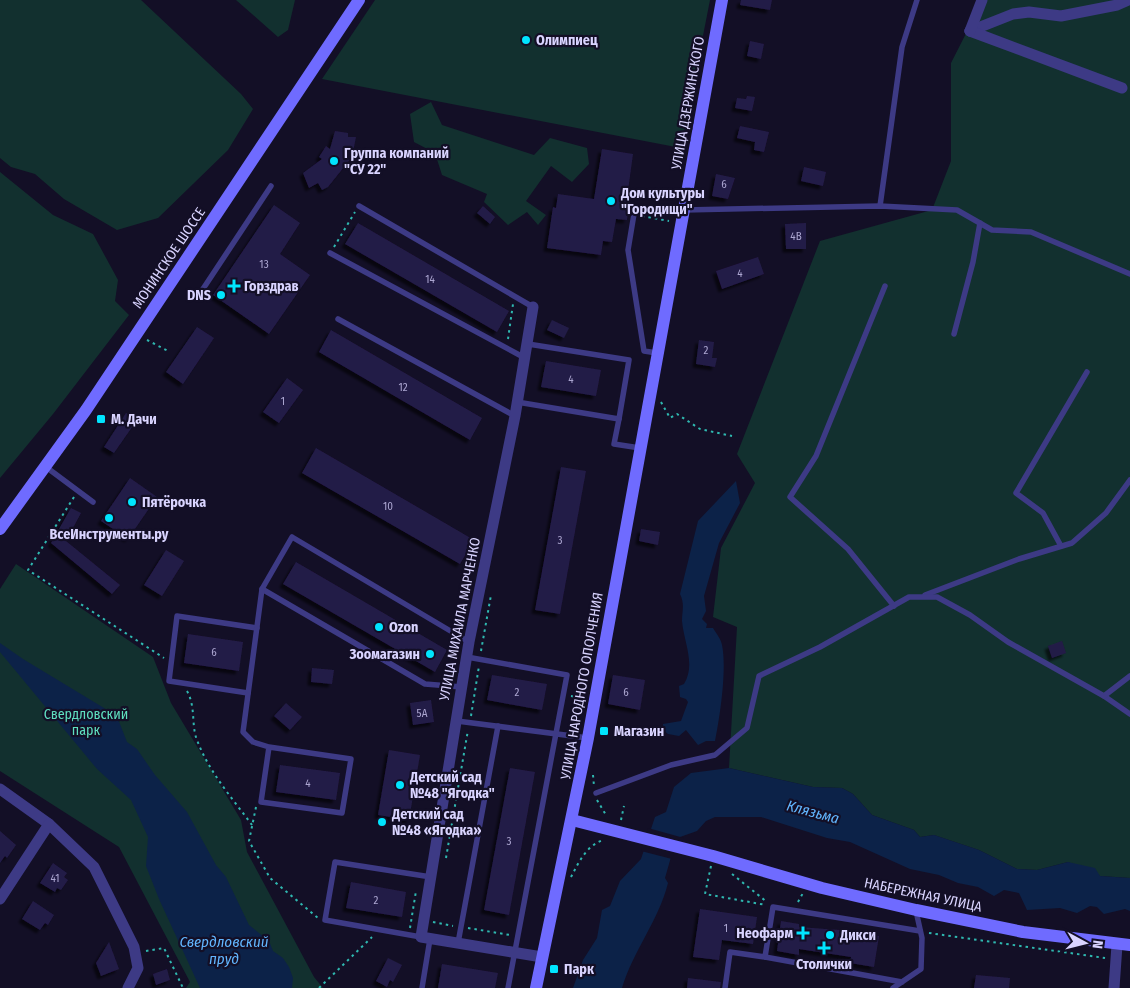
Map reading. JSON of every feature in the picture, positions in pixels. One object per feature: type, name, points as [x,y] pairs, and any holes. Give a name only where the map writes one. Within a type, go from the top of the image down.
[{"type":"street","name":"МОНИНСКОЕ ШОССЕ","points":[[0,529],[46,467],[359,0]]},
{"type":"street","name":"УЛИЦА ДЗЕРЖИНСКОГО","points":[[654,392],[657,353],[722,0]]},
{"type":"street","points":[[970,31],[982,0]]},
{"type":"street","points":[[970,31],[1013,14],[1029,12],[1061,16],[1116,5],[1128,0]]},
{"type":"street","points":[[970,31],[1122,88]]},
{"type":"street","name":"УЛИЦА МИХАИЛА МАРЧЕНКО","points":[[425,938],[431,877],[467,657],[515,416],[533,307]]},
{"type":"street","name":"УЛИЦА НАРОДНОГО ОПОЛЧЕНИЯ","points":[[536,988],[588,738],[640,448],[654,392]]},
{"type":"street","points":[[0,789],[49,824],[94,867],[134,947],[138,968],[128,988]]},
{"type":"street","name":"НАБЕРЕЖНАЯ УЛИЦА","points":[[572,820],[617,826],[715,860],[916,910],[1023,932],[1124,945]]},
{"type":"street","points":[[0,899],[49,824]]},
{"type":"street","points":[[425,938],[542,957]]},
{"type":"street","points":[[1114,988],[1116,959],[1124,945]]},
{"type":"lane","points":[[880,206],[902,47],[917,0]]},
{"type":"lane","points":[[199,296],[271,186]]},
{"type":"lane","points":[[359,206],[533,307]]},
{"type":"lane","points":[[684,210],[880,206],[957,210],[992,230],[1031,232],[1130,274]]},
{"type":"lane","points":[[634,214],[628,250],[644,351],[657,353]]},
{"type":"lane","points":[[954,334],[973,262],[980,223]]},
{"type":"lane","points":[[330,253],[525,358]]},
{"type":"lane","points":[[885,286],[816,456],[790,497],[848,549],[894,606]]},
{"type":"lane","points":[[338,319],[515,416]]},
{"type":"lane","points":[[528,344],[629,360],[614,444],[640,448]]},
{"type":"lane","points":[[1061,546],[1043,513],[1016,493],[1087,372]]},
{"type":"lane","points":[[517,402],[618,419]]},
{"type":"lane","points":[[46,467],[92,502]]},
{"type":"lane","points":[[920,597],[1079,538],[1106,513],[1130,480]]},
{"type":"lane","points":[[270,747],[261,802],[342,814],[351,760],[270,747],[253,742],[244,732],[262,589],[292,537],[470,642]]},
{"type":"lane","points":[[262,589],[424,684],[462,687]]},
{"type":"lane","points":[[596,793],[671,765],[715,754],[747,728],[759,676],[820,647],[910,598],[937,597],[970,615],[1008,642],[1104,696],[1130,714]]},
{"type":"lane","points":[[248,693],[169,681],[177,616],[257,628]]},
{"type":"lane","points":[[467,657],[567,675],[508,988]]},
{"type":"lane","points":[[1104,696],[1130,676]]},
{"type":"lane","points":[[457,720],[588,738]]},
{"type":"lane","points":[[458,944],[498,726]]},
{"type":"lane","points":[[422,988],[425,938],[325,920],[335,862],[431,877]]},
{"type":"lane","points":[[765,957],[773,907],[920,931]]},
{"type":"lane","points":[[893,988],[921,970],[923,959],[916,910]]},
{"type":"lane","points":[[725,988],[730,952],[902,982]]},
{"type":"path","points":[[330,253],[359,206]]},
{"type":"path","points":[[634,214],[674,222]]},
{"type":"path","points":[[506,349],[514,297]]},
{"type":"path","points":[[136,334],[170,352]]},
{"type":"path","points":[[654,392],[670,418],[677,414],[700,428],[732,436]]},
{"type":"path","points":[[78,491],[28,570],[171,662]]},
{"type":"path","points":[[182,683],[190,696],[194,712],[196,737],[206,764],[252,825]]},
{"type":"path","points":[[563,695],[588,699]]},
{"type":"path","points":[[594,768],[593,776],[599,806],[617,826],[624,806]]},
{"type":"path","points":[[261,802],[255,808],[249,841],[270,878],[314,918],[325,920]]},
{"type":"path","points":[[568,884],[582,857],[591,847],[605,840]]},
{"type":"path","points":[[715,860],[711,864],[705,894],[773,907]]},
{"type":"path","points":[[729,872],[773,907]]},
{"type":"path","points":[[794,910],[804,891]]},
{"type":"path","points":[[319,988],[379,930]]},
{"type":"path","points":[[920,931],[1116,959]]},
{"type":"path","points":[[134,947],[149,952],[164,948],[183,988]]},
{"type":"green space","points":[[0,0],[141,0],[241,94],[253,109],[228,150],[158,218],[117,230],[64,199],[35,174],[11,167],[0,158]]},
{"type":"green space","points":[[236,0],[295,0],[288,30],[278,37]]},
{"type":"green space","name":"Олимпиец","points":[[375,0],[710,0],[681,148],[322,79]]},
{"type":"green space","points":[[983,0],[1130,0],[1130,878],[1100,876],[1068,862],[1037,870],[1017,869],[979,850],[934,835],[920,837],[914,830],[872,815],[853,794],[842,788],[813,787],[729,768],[737,627],[713,617],[721,548],[755,483],[737,454],[820,241],[932,210],[951,161],[951,63]]},
{"type":"green space","points":[[431,102],[442,125],[534,155],[550,138],[587,148],[589,164],[572,182],[551,166],[526,201],[546,215],[538,225],[527,212],[508,225],[484,202],[487,194],[442,175],[435,153],[414,142],[410,114]]},
{"type":"green space","points":[[0,172],[53,215],[93,234],[118,280],[115,301],[129,315],[53,414],[0,478]]},
{"type":"green space","name":"Свердловский парк","points":[[16,564],[153,657],[171,703],[241,820],[247,852],[314,977],[323,988],[186,988],[190,982],[119,847],[0,771],[0,589]]},
{"type":"water","points":[[736,481],[740,503],[719,543],[704,596],[706,611],[702,619],[707,624],[706,628],[713,628],[720,638],[722,645],[724,667],[719,719],[715,741],[706,741],[698,745],[686,730],[679,736],[668,734],[663,730],[663,724],[681,721],[688,702],[680,697],[679,686],[684,684],[689,669],[682,621],[683,604],[680,594],[698,521]]},
{"type":"water","name":"Свердловский пруд","points":[[0,643],[104,708],[118,719],[127,742],[137,749],[155,775],[187,812],[216,865],[226,877],[249,925],[269,941],[273,951],[283,958],[289,967],[293,978],[292,988],[200,988],[146,866],[148,837],[131,800],[97,769],[0,652]]},
{"type":"water","name":"Клязьма","points":[[729,768],[813,787],[842,788],[853,794],[872,815],[914,830],[920,837],[934,835],[979,850],[1017,869],[1037,870],[1068,862],[1095,868],[1100,876],[1130,878],[1130,911],[1125,909],[1104,914],[1097,907],[1090,906],[1077,913],[1060,908],[1027,910],[1019,893],[1004,890],[994,896],[978,887],[958,883],[939,875],[910,869],[850,842],[827,838],[761,817],[715,817],[706,821],[697,831],[680,837],[675,843],[665,878],[668,883],[664,897],[622,988],[573,988],[583,960],[597,938],[602,910],[610,906],[620,881],[641,859],[655,817],[666,812],[674,787],[691,773]]},
{"type":"pier","points":[[648,828],[684,838],[678,844],[672,859],[641,851]]},
{"type":"building","points":[[741,0],[772,0],[770,10],[740,5]]},
{"type":"building","points":[[750,41],[764,44],[761,59],[747,56]]},
{"type":"building","points":[[747,96],[755,97],[752,111],[735,108],[737,98],[746,99]]},
{"type":"building","points":[[740,126],[769,132],[764,152],[754,150],[755,142],[737,138]]},
{"type":"building","name":"Группа компаний \"СУ 22\"","points":[[335,131],[348,133],[348,137],[356,137],[352,157],[328,187],[322,190],[318,183],[309,188],[303,173],[322,159],[319,157],[326,146],[330,149]]},
{"type":"building","points":[[602,149],[633,154],[627,198],[630,199],[627,220],[616,219],[612,242],[603,241],[601,255],[547,248],[553,207],[556,208],[558,194],[594,199]]},
{"type":"building","points":[[804,167],[826,172],[823,186],[801,181]]},
{"type":"building","points":[[716,174],[735,178],[728,199],[712,196]]},
{"type":"building","points":[[274,205],[300,223],[280,254],[310,275],[269,334],[213,295]]},
{"type":"building","points":[[483,206],[495,217],[490,224],[477,213]]},
{"type":"building","points":[[358,223],[509,311],[497,332],[345,244]]},
{"type":"building","points":[[806,223],[806,249],[786,249],[785,224]]},
{"type":"building","points":[[758,257],[764,274],[722,289],[716,271]]},
{"type":"building","points":[[552,320],[569,328],[564,338],[547,330]]},
{"type":"building","points":[[197,327],[214,338],[183,384],[166,372]]},
{"type":"building","points":[[331,330],[482,418],[470,440],[319,352]]},
{"type":"building","points":[[699,340],[714,342],[712,358],[717,358],[715,367],[696,364]]},
{"type":"building","points":[[546,361],[601,370],[596,396],[541,387]]},
{"type":"building","points":[[287,378],[303,390],[279,423],[263,412]]},
{"type":"building","points":[[126,413],[137,420],[114,453],[104,447]]},
{"type":"building","points":[[316,448],[474,540],[460,564],[302,473]]},
{"type":"building","points":[[561,467],[586,471],[560,614],[535,610]]},
{"type":"building","points":[[130,478],[157,497],[128,539],[101,521]]},
{"type":"building","points":[[71,508],[81,513],[66,541],[120,585],[112,594],[51,543]]},
{"type":"building","points":[[641,529],[660,532],[658,545],[639,541]]},
{"type":"building","points":[[166,550],[184,561],[162,596],[144,585]]},
{"type":"building","points":[[296,562],[447,650],[435,672],[283,584]]},
{"type":"building","points":[[188,634],[243,642],[239,671],[184,663]]},
{"type":"building","points":[[1062,641],[1066,653],[1052,658],[1048,646]]},
{"type":"building","points":[[312,668],[334,670],[332,684],[311,682]]},
{"type":"building","points":[[492,675],[547,684],[542,710],[487,700]]},
{"type":"building","points":[[613,675],[645,680],[640,710],[608,704]]},
{"type":"building","points":[[431,700],[434,722],[413,725],[410,703]]},
{"type":"building","points":[[286,703],[302,717],[290,730],[274,716]]},
{"type":"building","points":[[389,750],[420,755],[409,820],[378,815]]},
{"type":"building","points":[[280,765],[340,773],[336,800],[276,792]]},
{"type":"building","points":[[510,768],[535,772],[509,915],[484,910]]},
{"type":"building","points":[[0,831],[16,845],[7,858],[5,856],[0,863]]},
{"type":"building","points":[[53,863],[67,873],[64,877],[68,880],[61,890],[57,888],[55,892],[40,883]]},
{"type":"building","points":[[351,882],[406,892],[402,917],[346,908]]},
{"type":"building","points":[[33,901],[54,915],[48,925],[45,923],[40,930],[22,919]]},
{"type":"building","points":[[700,909],[757,917],[753,944],[722,940],[719,960],[693,957]]},
{"type":"building","points":[[781,921],[799,924],[799,927],[840,930],[839,933],[857,936],[857,933],[879,936],[874,967],[850,963],[851,957],[799,949],[799,955],[777,951]]},
{"type":"building","points":[[109,942],[119,969],[101,976],[96,963]]},
{"type":"building","points":[[388,958],[402,965],[393,982],[390,980],[387,987],[376,981]]},
{"type":"building","points":[[442,964],[498,973],[495,988],[438,988]]},
{"type":"building","points":[[167,969],[170,980],[156,985],[153,974]]},
{"type":"building","points":[[976,975],[1010,978],[1009,988],[974,988]]},
{"type":"building","points":[[688,978],[721,982],[720,988],[687,988]]},
{"type":"place","name":"Олимпиец","points":[[526,40]]},
{"type":"place","name":"Группа компаний \"СУ 22\"","points":[[334,161]]},
{"type":"place","name":"Дом культуры \"Городищи\"","points":[[611,201]]},
{"type":"place","name":"Горздрав","points":[[234,286]]},
{"type":"place","name":"DNS","points":[[221,295]]},
{"type":"place","name":"М. Дачи","points":[[101,419]]},
{"type":"place","name":"Пятёрочка","points":[[132,502]]},
{"type":"place","name":"ВсеИнструменты.ру","points":[[109,518]]},
{"type":"place","name":"Ozon","points":[[379,627]]},
{"type":"place","name":"Зоомагазин","points":[[430,654]]},
{"type":"place","name":"Магазин","points":[[604,731]]},
{"type":"place","name":"Детский сад №48 \"Ягодка\"","points":[[400,785]]},
{"type":"place","name":"Детский сад №48 «Ягодка»","points":[[382,822]]},
{"type":"place","name":"Неофарм","points":[[803,933]]},
{"type":"place","name":"Дикси","points":[[830,935]]},
{"type":"place","name":"Столички","points":[[824,948]]},
{"type":"place","name":"Парк","points":[[554,969]]}]
